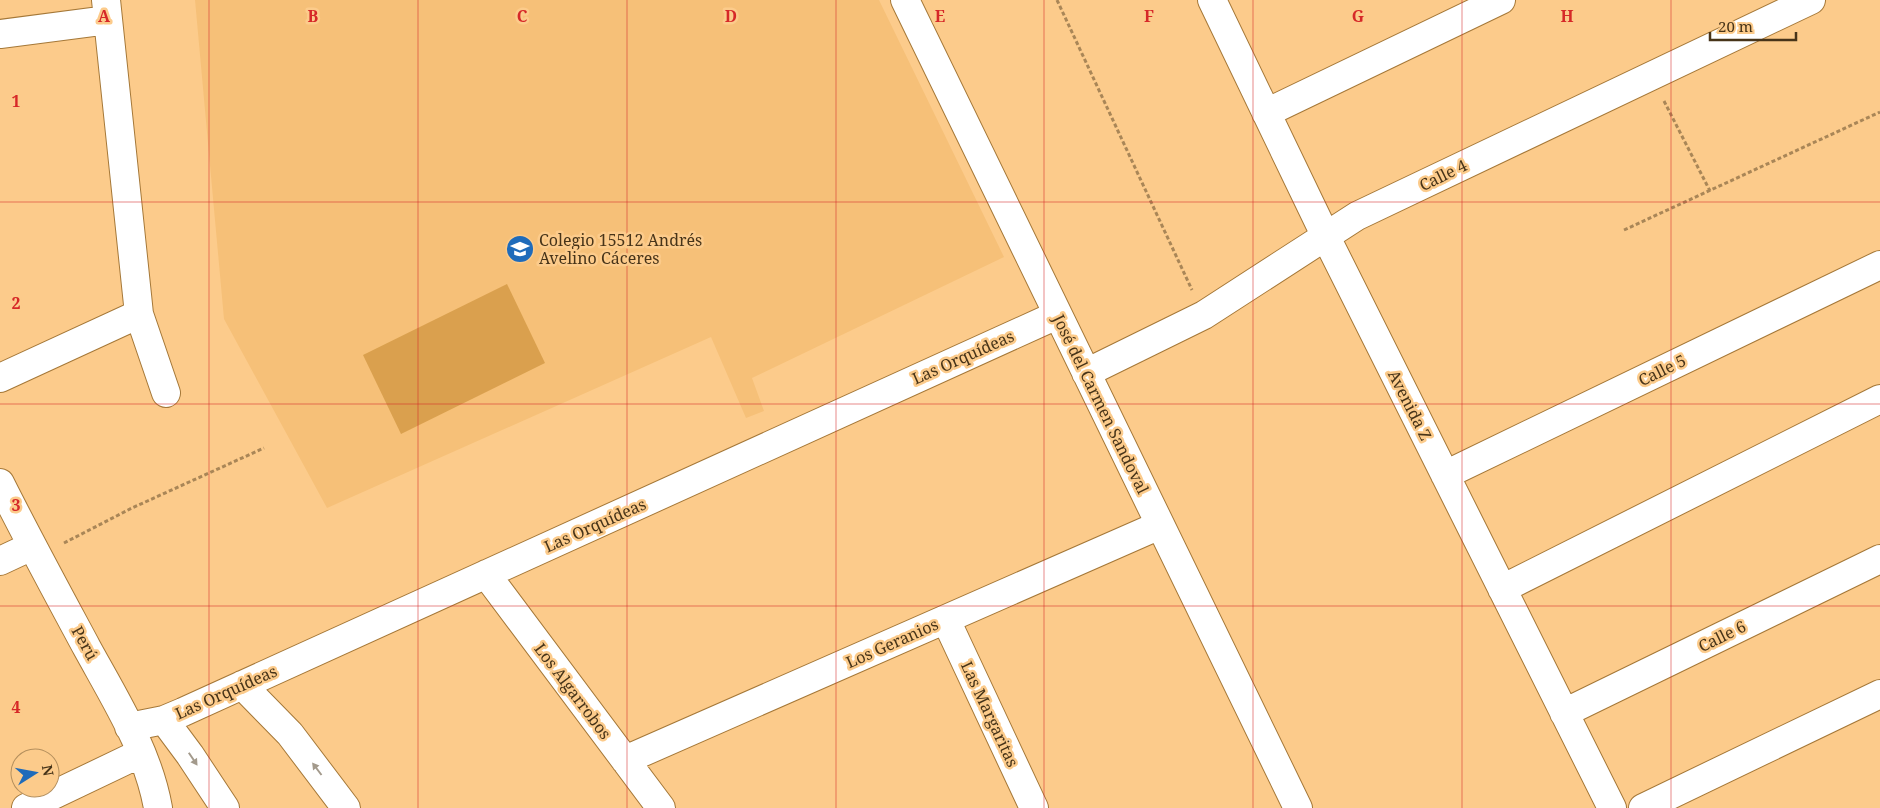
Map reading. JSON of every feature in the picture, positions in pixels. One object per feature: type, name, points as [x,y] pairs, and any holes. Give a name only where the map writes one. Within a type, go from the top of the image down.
[{"type":"street","name":"José del Carmen Sandoval","points":[[905,0],[1298,808]]},
{"type":"street","name":"Avenida Z","points":[[1212,0],[1326,237],[1612,808]]},
{"type":"street","points":[[1266,113],[1502,0]]},
{"type":"street","name":"Calle 4","points":[[1086,373],[1204,315],[1357,216],[1812,0]]},
{"type":"street","points":[[0,34],[107,10],[139,314],[166,393]]},
{"type":"street","name":"Calle 5","points":[[1445,475],[1880,265]]},
{"type":"street","points":[[0,378],[139,314]]},
{"type":"street","name":"Las Orquídeas","points":[[129,727],[164,720],[242,686],[1057,315]]},
{"type":"street","points":[[1502,589],[1880,399]]},
{"type":"street","name":"Perú","points":[[0,483],[34,551],[129,727],[141,753],[156,796],[158,808]]},
{"type":"street","name":"Los Geranios","points":[[625,760],[1160,525]]},
{"type":"street","points":[[0,561],[34,551]]},
{"type":"street","name":"Calle 6","points":[[1564,713],[1880,559]]},
{"type":"street","name":"Los Algarrobos","points":[[486,574],[660,808]]},
{"type":"street","name":"Las Margaritas","points":[[946,620],[1034,808]]},
{"type":"street","points":[[242,686],[290,734],[346,808]]},
{"type":"street","points":[[1643,808],[1880,694]]},
{"type":"street","points":[[164,720],[225,808]]},
{"type":"street","points":[[26,808],[141,753]]},
{"type":"path","points":[[1057,0],[1204,315]]},
{"type":"path","points":[[1651,76],[1710,191]]},
{"type":"path","points":[[1624,230],[1880,112]]},
{"type":"path","points":[[34,551],[264,448]]},
{"type":"shaded area","name":"Colegio 15512 Andrés Avelino Cáceres","points":[[195,0],[879,0],[1004,257],[752,378],[764,411],[746,418],[711,337],[327,508],[224,319]]},
{"type":"shaded area","points":[[507,284],[545,363],[401,434],[363,355]]},
{"type":"place","name":"Colegio 15512 Andrés Avelino Cáceres","points":[[520,249]]}]
